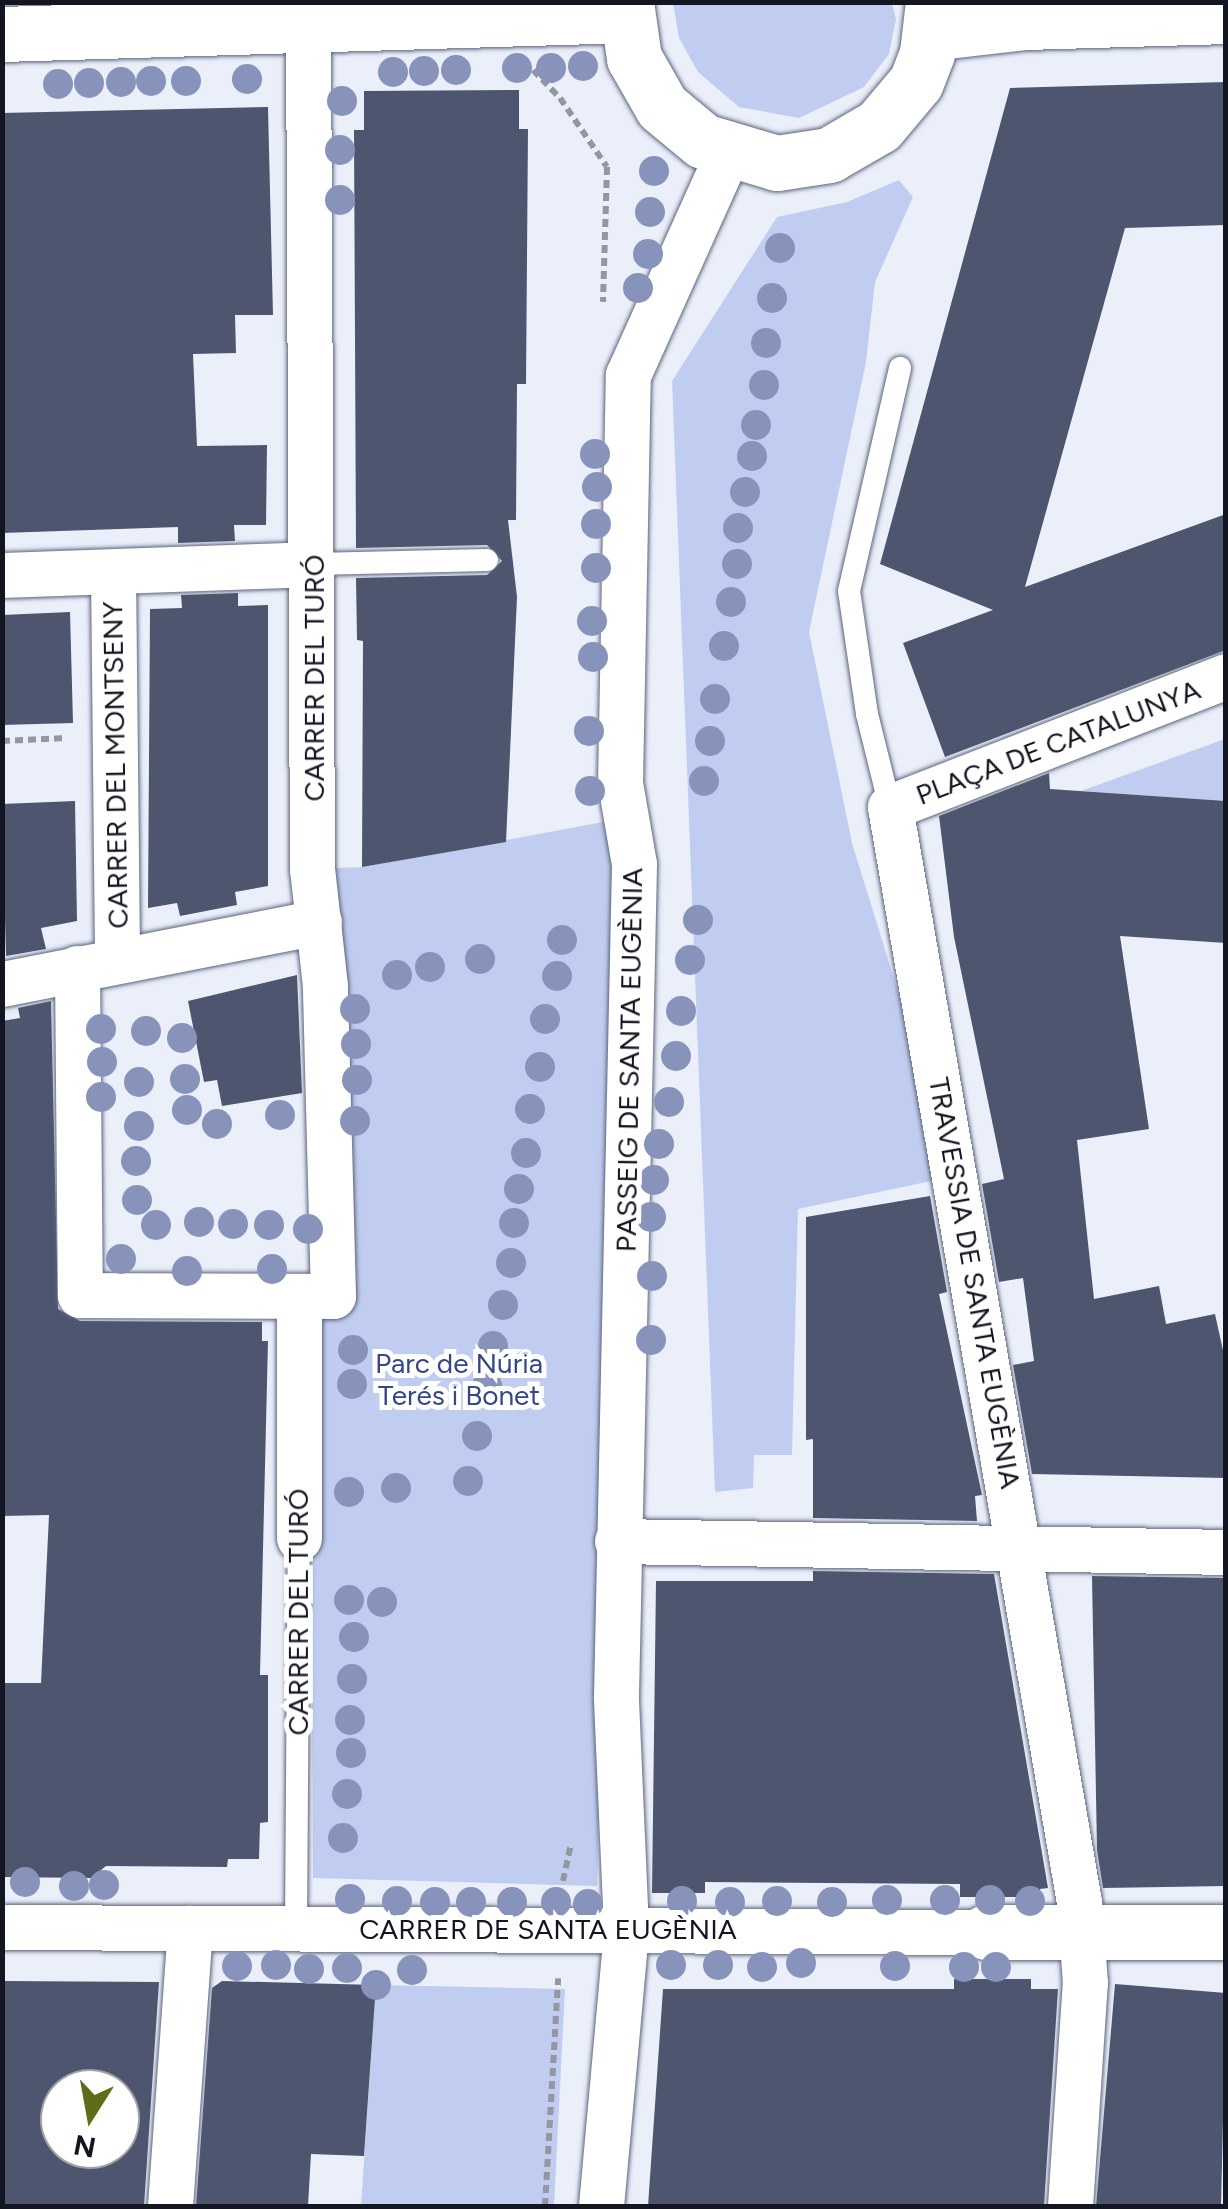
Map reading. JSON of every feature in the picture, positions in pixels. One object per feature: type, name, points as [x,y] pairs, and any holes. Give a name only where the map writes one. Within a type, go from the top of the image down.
[{"type":"main road","points":[[2,34],[308,25],[626,9],[634,58],[662,107],[728,153],[777,163],[855,144],[902,102],[931,18],[1025,22],[1226,16]]},
{"type":"main road","name":"CARRER DE SANTA EUGÈNIA","points":[[986,1932],[1226,1932]]},
{"type":"street","name":"CARRER DEL TURÓ","points":[[97,964],[80,1295],[333,1296],[318,922],[312,870],[314,564],[308,25]]},
{"type":"street","name":"PASSEIG DE SANTA EUGÈNIA","points":[[601,2206],[626,1929],[618,1541],[634,864],[620,783],[628,375],[728,153]]},
{"type":"street","name":"CARRER DEL MONTSENY","points":[[2,576],[314,564]]},
{"type":"street","name":"CARRER DEL MONTSENY","points":[[97,964],[113,572]]},
{"type":"street","name":"PLAÇA DE CATALUNYA","points":[[890,807],[1226,676]]},
{"type":"street","name":"TRAVESSIA DE SANTA EUGÈNIA","points":[[890,807],[1086,1929],[1070,2206]]},
{"type":"street","points":[[2,984],[318,922]]},
{"type":"street","name":"CARRER DEL TURÓ","points":[[299,1297],[299,1538]]},
{"type":"street","points":[[618,1541],[1020,1545],[1226,1552]]},
{"type":"street","name":"CARRER DE SANTA EUGÈNIA","points":[[2,1927],[986,1932]]},
{"type":"street","points":[[170,2206],[190,1928]]},
{"type":"lane","name":"TRAVESSIA DE SANTA EUGÈNIA","points":[[890,807],[848,591],[900,368]]},
{"type":"lane","name":"CARRER DEL MONTSENY","points":[[314,564],[487,560]]},
{"type":"lane","name":"CARRER DEL TURÓ","points":[[296,1928],[299,1538]]},
{"type":"path","points":[[2,741],[73,738]]},
{"type":"green space","points":[[673,3],[892,3],[896,19],[889,54],[864,87],[799,118],[739,107],[698,72],[679,38]]},
{"type":"green space","points":[[899,180],[913,197],[875,282],[866,362],[809,632],[852,843],[955,1176],[798,1209],[792,1455],[754,1455],[753,1488],[715,1492],[672,381],[777,217],[847,202]]},
{"type":"green space","points":[[1225,739],[1225,801],[1081,791]]},
{"type":"green space","name":"Parc de Núria Terés i Bonet","points":[[619,819],[597,1886],[313,1878],[310,1346],[333,1296],[312,869],[362,867]]},
{"type":"green space","points":[[376,1985],[565,1989],[554,2206],[361,2206]]},
{"type":"building","points":[[1226,82],[1226,225],[1125,228],[1025,587],[1226,514],[1226,650],[945,757],[903,643],[993,610],[880,564],[1010,88]]},
{"type":"building","points":[[519,90],[519,129],[528,129],[526,384],[517,384],[516,520],[508,520],[517,597],[506,842],[362,867],[363,641],[357,640],[356,578],[487,575],[502,561],[487,545],[356,548],[354,130],[364,130],[364,91]]},
{"type":"building","points":[[268,107],[273,315],[235,315],[236,353],[193,354],[197,446],[267,445],[266,525],[234,525],[235,541],[178,543],[178,527],[2,533],[2,113]]},
{"type":"building","points":[[238,593],[238,606],[268,605],[268,886],[235,892],[237,905],[180,916],[177,903],[148,908],[150,609],[182,608],[181,595]]},
{"type":"building","points":[[70,612],[73,723],[2,725],[2,615]]},
{"type":"building","points":[[1049,773],[1050,789],[1226,801],[1226,943],[1120,936],[1149,1129],[1077,1140],[1094,1299],[1159,1286],[1166,1324],[1215,1314],[1226,1364],[1226,1478],[1032,1474],[1013,1365],[1034,1361],[1023,1278],[999,1282],[982,1184],[1004,1179],[954,937],[939,816]]},
{"type":"building","points":[[75,801],[77,921],[41,928],[46,949],[6,956],[2,804]]},
{"type":"building","points":[[297,975],[302,1093],[222,1106],[217,1080],[204,1082],[188,1001]]},
{"type":"building","points":[[51,1001],[58,1309],[80,1321],[262,1322],[262,1341],[268,1341],[260,1675],[268,1675],[268,1822],[260,1823],[259,1859],[228,1859],[227,1867],[106,1866],[91,1878],[2,1877],[2,1683],[41,1683],[49,1515],[2,1516],[2,1021],[20,1018],[18,1008]]},
{"type":"building","points":[[930,1196],[947,1292],[939,1294],[982,1495],[975,1496],[977,1521],[813,1518],[813,1439],[806,1440],[806,1217]]},
{"type":"building","points":[[813,1571],[994,1574],[1048,1888],[1040,1889],[1040,1897],[960,1897],[960,1884],[705,1882],[705,1893],[652,1893],[656,1581],[813,1581]]},
{"type":"building","points":[[1092,1576],[1226,1578],[1226,1886],[1103,1888],[1097,1850]]},
{"type":"building","points":[[954,1979],[1031,1979],[1031,1989],[1058,1989],[1044,2206],[648,2206],[663,1989],[954,1989]]},
{"type":"building","points":[[2,1981],[159,1982],[144,2206],[2,2206]]},
{"type":"building","points":[[222,1981],[376,1985],[364,2156],[311,2154],[308,2206],[196,2206],[212,1988]]},
{"type":"building","points":[[1115,1984],[1226,1993],[1221,2206],[1096,2206]]}]
